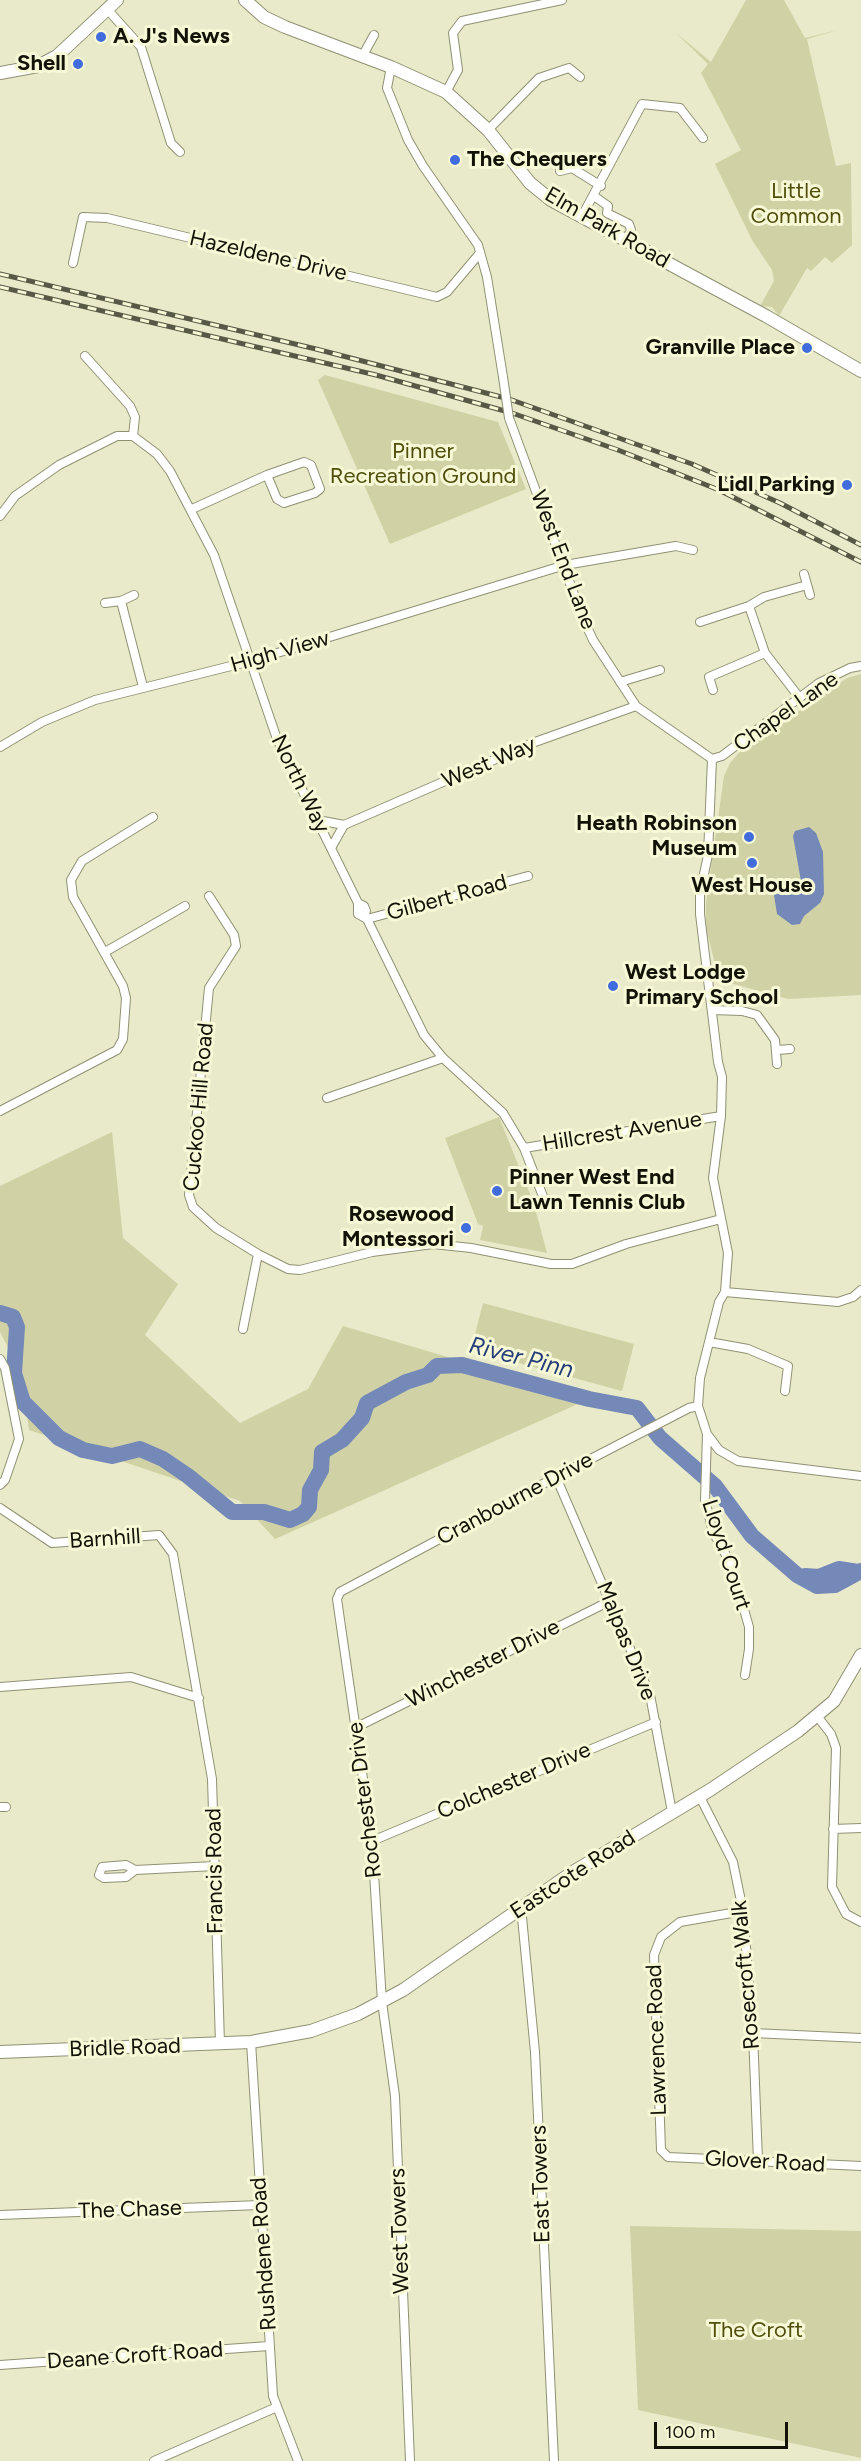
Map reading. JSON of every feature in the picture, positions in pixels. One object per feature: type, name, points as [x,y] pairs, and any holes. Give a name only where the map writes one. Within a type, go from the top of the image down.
[{"type":"street","points":[[0,73],[38,66],[57,56],[117,0]]},
{"type":"street","name":"Elm Park Road","points":[[245,0],[264,16],[285,27],[391,67],[446,92],[488,130],[530,183],[551,201],[766,316],[861,371]]},
{"type":"street","points":[[446,92],[458,70],[453,33],[462,21],[562,0]]},
{"type":"street","points":[[107,9],[141,47],[171,142],[180,152]]},
{"type":"street","points":[[362,57],[374,34]]},
{"type":"street","name":"West End Lane","points":[[391,67],[387,88],[408,140],[423,166],[478,245],[487,277],[509,418],[593,640],[636,706],[712,759]]},
{"type":"street","points":[[488,130],[539,78],[569,68],[580,77]]},
{"type":"street","points":[[581,218],[601,186],[642,104],[680,108],[703,138]]},
{"type":"street","points":[[560,171],[572,168],[601,186]]},
{"type":"street","points":[[594,196],[608,206],[607,213],[629,224],[631,230],[626,242]]},
{"type":"street","name":"Hazeldene Drive","points":[[73,263],[83,217],[107,218],[437,297],[447,292],[480,254]]},
{"type":"street","points":[[0,516],[15,496],[59,465],[117,436],[133,436],[135,417],[130,406],[85,356]]},
{"type":"street","name":"North Way","points":[[133,436],[143,442],[170,471],[192,509],[214,555],[277,739],[358,903],[364,906],[365,918],[417,1024],[443,1058],[504,1113],[524,1148],[546,1204]]},
{"type":"street","points":[[192,509],[267,475],[304,462],[311,465],[320,489],[315,493],[284,503],[277,499],[267,475]]},
{"type":"street","name":"High View","points":[[0,747],[64,711],[143,687],[251,661],[565,565],[676,546],[693,550]]},
{"type":"street","points":[[804,574],[810,595]]},
{"type":"street","points":[[700,622],[749,606],[764,597],[807,585]]},
{"type":"street","points":[[105,603],[122,601],[134,595]]},
{"type":"street","points":[[122,601],[143,687]]},
{"type":"street","points":[[749,606],[765,654],[799,697]]},
{"type":"street","points":[[713,690],[709,677],[765,654]]},
{"type":"street","name":"Chapel Lane","points":[[712,759],[722,756],[819,683],[850,668],[861,666]]},
{"type":"street","points":[[620,682],[660,670]]},
{"type":"street","name":"West Way","points":[[344,825],[535,742],[636,706]]},
{"type":"street","points":[[712,759],[708,855],[700,893],[700,914],[718,1062],[722,1077],[721,1116],[713,1178],[728,1252],[725,1292],[719,1302],[700,1378],[698,1406],[706,1434],[719,1450],[738,1461],[861,1476]]},
{"type":"street","points":[[0,1111],[117,1050],[123,1039],[126,998],[123,986],[73,897],[71,880],[82,861],[153,817]]},
{"type":"street","points":[[318,820],[344,825],[331,848]]},
{"type":"street","name":"Gilbert Road","points":[[365,918],[528,876]]},
{"type":"street","name":"Cuckoo Hill Road","points":[[209,896],[234,935],[236,946],[210,988],[189,1195],[193,1207],[216,1228],[258,1254],[288,1269],[300,1270],[372,1252],[433,1244],[471,1248],[551,1264],[572,1264],[626,1244],[721,1219]]},
{"type":"street","points":[[105,952],[184,906]]},
{"type":"street","points":[[712,1010],[742,1011],[757,1015],[776,1040],[777,1064]]},
{"type":"street","points":[[777,1050],[790,1049]]},
{"type":"street","points":[[327,1098],[443,1058]]},
{"type":"street","name":"Hillcrest Avenue","points":[[524,1148],[721,1116]]},
{"type":"street","points":[[243,1329],[258,1254]]},
{"type":"street","points":[[725,1292],[838,1302],[853,1297],[861,1290]]},
{"type":"street","points":[[709,1342],[748,1349],[788,1366],[785,1391]]},
{"type":"street","points":[[0,1359],[5,1368],[20,1439],[5,1480],[0,1485]]},
{"type":"street","name":"Cranbourne Drive","points":[[337,1599],[340,1592],[647,1429],[698,1406]]},
{"type":"street","name":"Lloyd Court","points":[[706,1434],[705,1500],[713,1532],[731,1564],[749,1627],[749,1649],[745,1675]]},
{"type":"street","name":"Malpas Drive","points":[[556,1477],[650,1695],[672,1812]]},
{"type":"street","name":"Barnhill","points":[[0,1508],[51,1543],[159,1535],[173,1554],[199,1698]]},
{"type":"street","name":"Rochester Drive","points":[[337,1599],[372,1840],[382,2002]]},
{"type":"street","name":"Winchester Drive","points":[[357,1727],[610,1600]]},
{"type":"street","name":"Eastcote Road","points":[[251,2042],[311,2031],[358,2014],[382,2002],[445,1962],[573,1872],[700,1797],[817,1716],[845,1687],[861,1655]]},
{"type":"street","points":[[0,1688],[131,1677],[199,1698]]},
{"type":"street","name":"Francis Road","points":[[199,1698],[212,1779],[220,2044]]},
{"type":"street","points":[[817,1716],[831,1734],[836,1748],[832,1887],[846,1914],[861,1922]]},
{"type":"street","name":"Colchester Drive","points":[[372,1840],[656,1722]]},
{"type":"street","name":"Rosecroft Walk","points":[[700,1797],[733,1862],[742,1911],[753,2033],[758,2161]]},
{"type":"street","points":[[833,1829],[861,1828]]},
{"type":"street","points":[[135,1870],[215,1866]]},
{"type":"street","name":"East Towers","points":[[521,1907],[535,2052],[554,2461]]},
{"type":"street","name":"Lawrence Road","points":[[668,2157],[661,2150],[654,1955],[661,1937],[680,1922],[742,1911]]},
{"type":"street","name":"West Towers","points":[[382,2002],[395,2096],[410,2461]]},
{"type":"street","points":[[753,2033],[861,2038]]},
{"type":"street","name":"Bridle Road","points":[[0,2052],[251,2042]]},
{"type":"street","name":"Rushdene Road","points":[[251,2042],[273,2396],[298,2461]]},
{"type":"street","name":"Glover Road","points":[[668,2157],[861,2166]]},
{"type":"street","name":"The Chase","points":[[0,2215],[260,2205]]},
{"type":"street","name":"Deane Croft Road","points":[[0,2365],[269,2346]]},
{"type":"street","points":[[154,2461],[277,2407]]},
{"type":"green space","name":"Little Common","points":[[746,0],[784,0],[805,38],[838,30],[807,39],[836,166],[851,163],[852,245],[832,263],[825,257],[811,271],[807,268],[779,316],[772,307],[760,306],[774,281],[772,270],[752,240],[715,164],[741,150],[701,73],[708,64],[675,32],[711,62]]},
{"type":"green space","name":"Pinner Recreation Ground","points":[[325,375],[498,422],[526,489],[390,544],[318,380]]},
{"type":"green space","points":[[861,674],[861,995],[788,999],[719,980],[706,928],[706,903],[724,776],[730,763],[745,746],[756,741],[847,678]]},
{"type":"green space","name":"Pinner West End Lawn Tennis Club","points":[[499,1117],[534,1204],[547,1253],[480,1240],[483,1226],[478,1224],[445,1138]]},
{"type":"green space","points":[[112,1132],[123,1238],[178,1284],[145,1335],[240,1423],[308,1389],[343,1326],[589,1399],[275,1539],[240,1501],[29,1430],[21,1373],[0,1332],[0,1186]]},
{"type":"green space","points":[[483,1303],[634,1344],[622,1391],[471,1350]]},
{"type":"green space","name":"The Croft","points":[[630,2226],[861,2231],[861,2458],[638,2410]]},
{"type":"water","points":[[809,827],[816,833],[823,852],[824,894],[820,903],[804,916],[800,924],[792,925],[777,914],[774,895],[802,887],[793,836],[795,831]]},
{"type":"waterway","name":"River Pinn","points":[[0,1313],[13,1317],[17,1327],[14,1373],[23,1402],[59,1438],[83,1450],[112,1456],[140,1449],[163,1459],[188,1476],[232,1512],[264,1512],[290,1520],[303,1514],[309,1507],[310,1490],[321,1470],[322,1452],[342,1440],[362,1418],[367,1403],[406,1382],[428,1375],[437,1366],[462,1365],[589,1399],[637,1408],[660,1438],[715,1486],[752,1536],[797,1575],[817,1586],[835,1585],[861,1571]]},
{"type":"waterway","points":[[805,1576],[819,1577],[839,1569],[858,1572]]},
{"type":"railway","points":[[0,274],[316,349],[509,399],[692,464],[780,503],[861,545]]},
{"type":"railway","points":[[0,287],[376,375],[512,413],[618,450],[719,490],[861,562]]},
{"type":"place","name":"A. J's News","points":[[101,37]]},
{"type":"place","name":"Shell","points":[[78,64]]},
{"type":"place","name":"The Chequers","points":[[455,160]]},
{"type":"place","name":"Granville Place","points":[[807,348]]},
{"type":"place","name":"Lidl Parking","points":[[847,485]]},
{"type":"place","name":"Heath Robinson Museum","points":[[749,837]]},
{"type":"place","name":"West House","points":[[752,863]]},
{"type":"place","name":"West Lodge Primary School","points":[[613,986]]},
{"type":"place","name":"Pinner West End Lawn Tennis Club","points":[[497,1191]]},
{"type":"place","name":"Rosewood Montessori","points":[[466,1228]]}]
